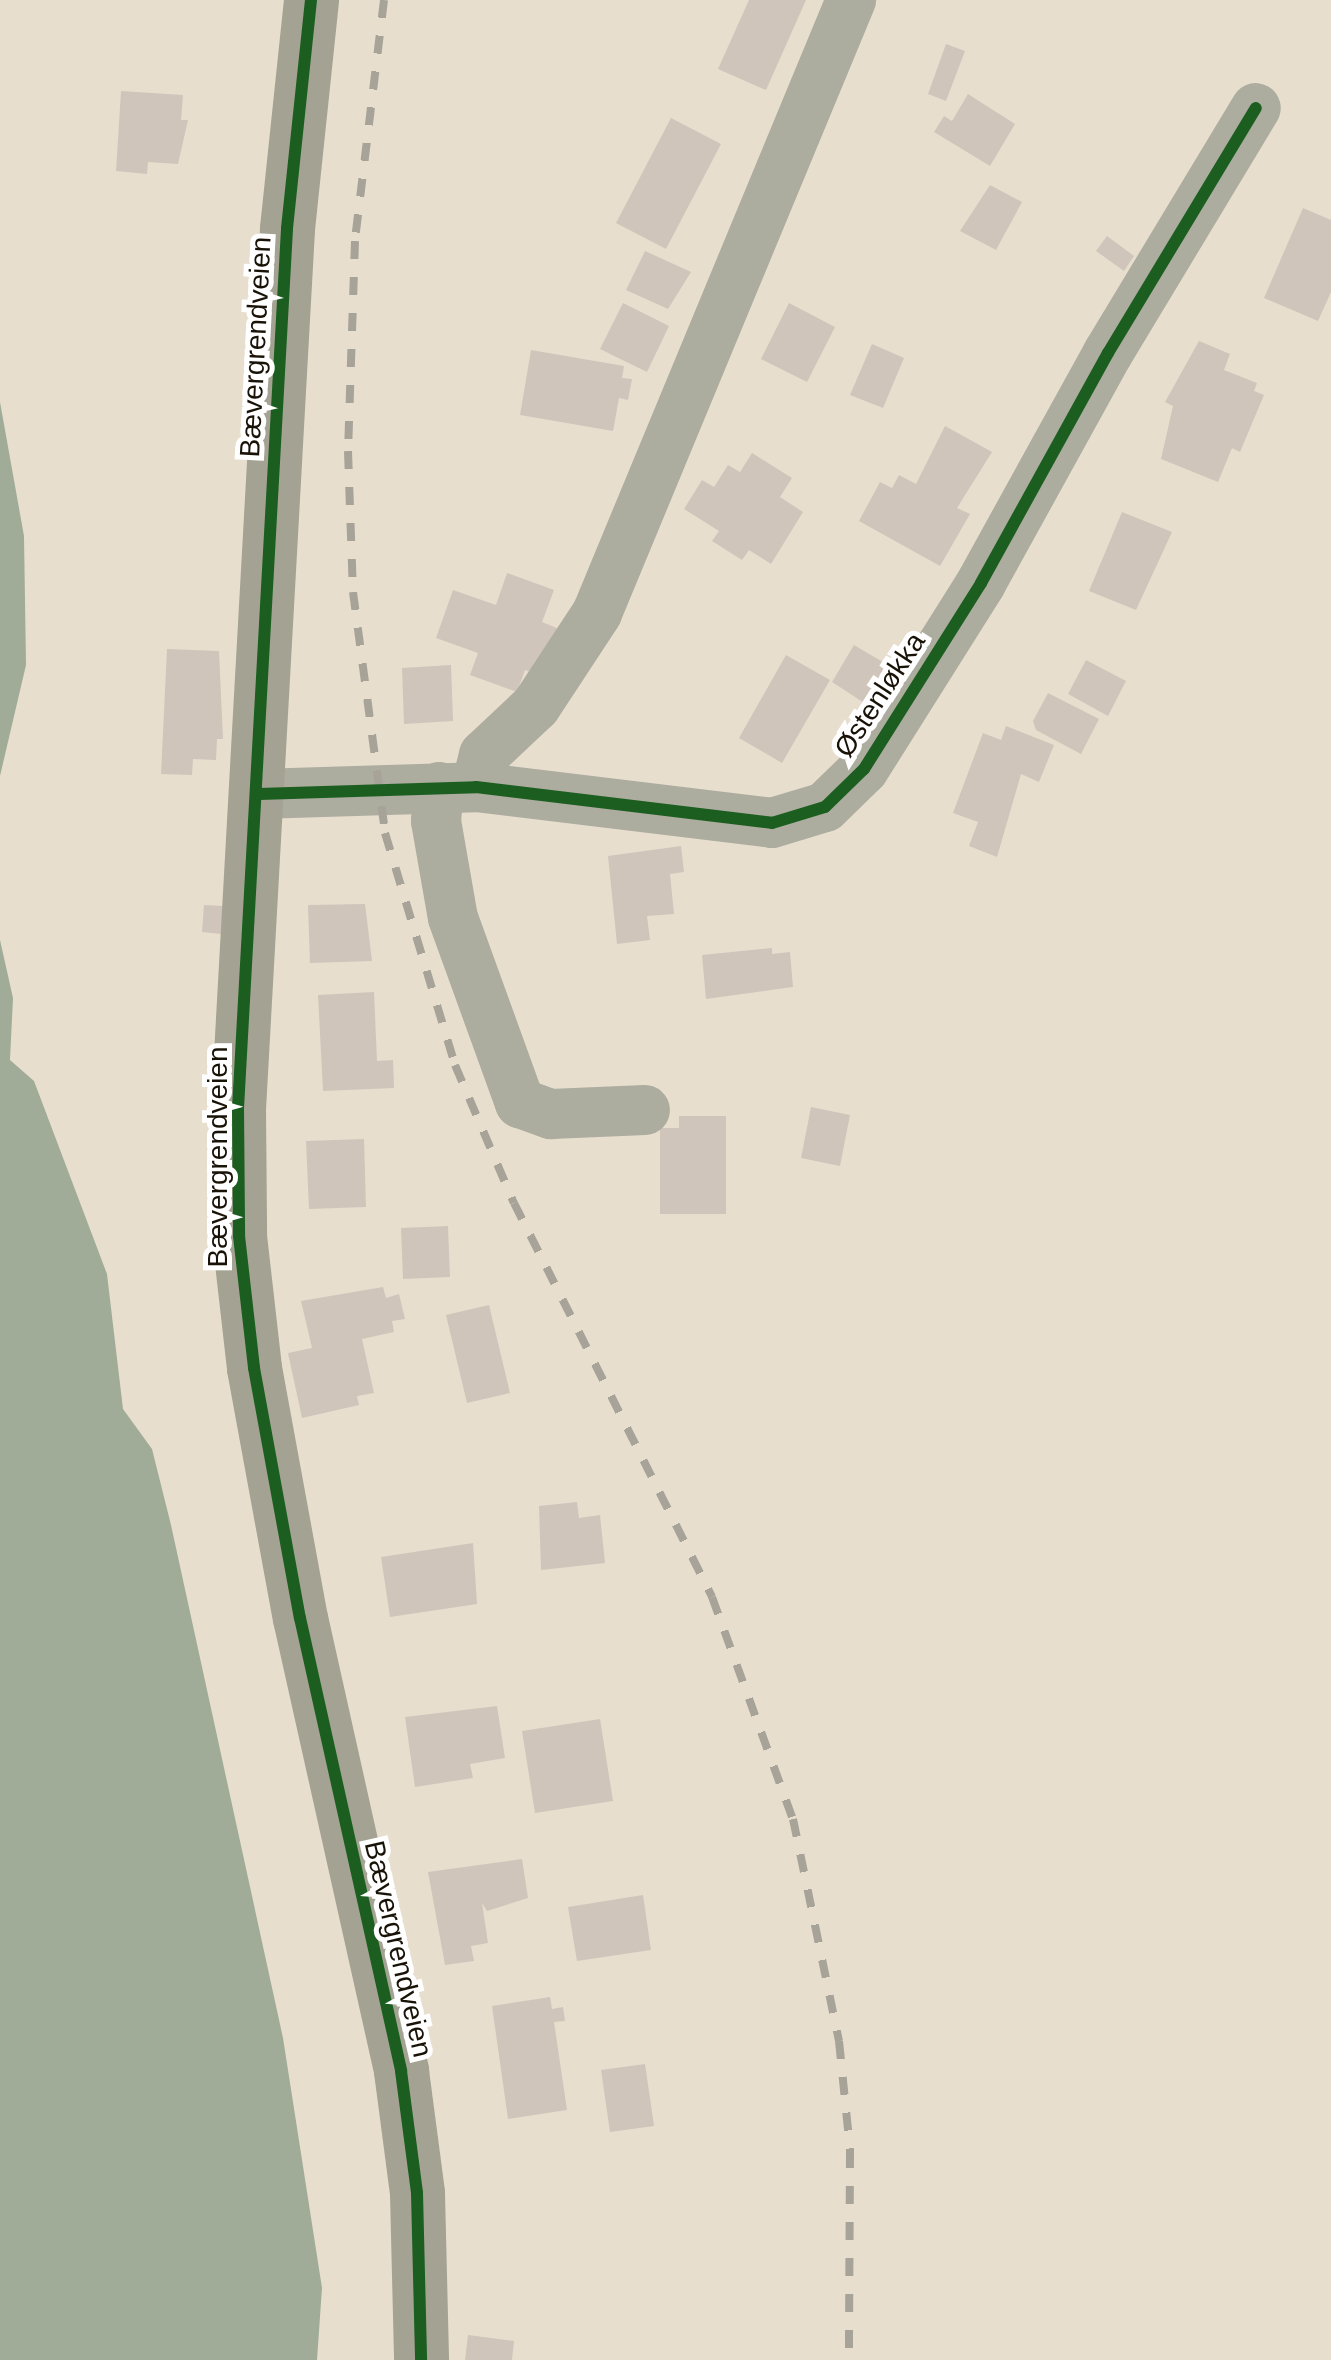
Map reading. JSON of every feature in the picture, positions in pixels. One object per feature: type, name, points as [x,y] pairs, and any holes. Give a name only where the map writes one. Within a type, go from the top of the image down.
[{"type":"main road","name":"Bævergrendveien","points":[[310,0],[287,229],[259,794],[238,1109],[245,1309],[300,1618],[400,2071],[417,2193],[421,2360]]},
{"type":"street","points":[[645,1110],[551,1114],[520,1104],[453,918],[436,821],[484,755],[536,706],[597,613],[850,0]]},
{"type":"street","name":"Østenløkka","points":[[259,794],[458,787],[772,823],[804,818],[844,793],[981,583],[1108,353],[1256,108]]},
{"type":"shaded area","points":[[0,402],[24,536],[26,665],[0,776]]},
{"type":"shaded area","points":[[0,940],[13,998],[10,1060],[34,1081],[107,1274],[123,1409],[152,1449],[171,1525],[283,2038],[322,2288],[317,2360],[0,2360]]},
{"type":"building","points":[[749,0],[806,0],[766,90],[718,69]]},
{"type":"building","points":[[946,44],[965,51],[946,101],[928,94]]},
{"type":"building","points":[[121,91],[183,95],[181,120],[188,120],[178,164],[148,162],[147,174],[116,171]]},
{"type":"building","points":[[968,94],[1015,124],[990,166],[934,132],[944,116],[952,121]]},
{"type":"building","points":[[671,118],[721,144],[666,249],[616,223]]},
{"type":"building","points":[[990,185],[1022,202],[996,250],[960,231]]},
{"type":"building","points":[[1303,208],[1331,220],[1331,292],[1318,321],[1264,298]]},
{"type":"building","points":[[1107,236],[1134,256],[1124,271],[1096,251]]},
{"type":"building","points":[[645,251],[691,272],[668,309],[626,290]]},
{"type":"building","points":[[623,303],[669,326],[647,372],[600,349]]},
{"type":"building","points":[[789,303],[835,327],[807,382],[761,359]]},
{"type":"building","points":[[1199,341],[1230,354],[1224,370],[1257,383],[1254,391],[1264,395],[1240,452],[1232,448],[1218,482],[1161,459],[1173,406],[1165,402]]},
{"type":"building","points":[[872,344],[904,358],[883,408],[850,395]]},
{"type":"building","points":[[531,350],[624,366],[622,378],[632,379],[628,400],[619,398],[613,431],[520,415]]},
{"type":"building","points":[[945,426],[992,452],[957,508],[970,514],[940,566],[859,521],[880,482],[892,488],[899,475],[916,484]]},
{"type":"building","points":[[752,453],[792,478],[780,497],[803,512],[771,564],[749,550],[742,560],[712,541],[719,531],[684,509],[702,480],[714,487],[728,465],[740,472]]},
{"type":"building","points":[[1122,512],[1172,532],[1136,610],[1089,591]]},
{"type":"building","points":[[507,573],[554,590],[542,622],[559,629],[542,676],[525,670],[517,692],[470,675],[478,653],[436,638],[453,590],[496,605]]},
{"type":"building","points":[[854,645],[893,668],[869,706],[832,682]]},
{"type":"building","points":[[167,649],[219,651],[223,739],[217,739],[216,760],[193,759],[192,775],[161,774]]},
{"type":"building","points":[[786,655],[830,680],[782,763],[739,738]]},
{"type":"building","points":[[1086,660],[1126,681],[1108,716],[1068,694]]},
{"type":"building","points":[[451,665],[453,721],[404,724],[402,668]]},
{"type":"building","points":[[1048,693],[1099,719],[1081,754],[1036,730],[1033,721]]},
{"type":"building","points":[[1006,726],[1054,745],[1039,782],[1021,774],[997,857],[969,846],[978,822],[953,813],[983,733],[1001,740]]},
{"type":"building","points":[[681,846],[684,872],[670,874],[674,914],[647,916],[650,940],[617,944],[608,856]]},
{"type":"building","points":[[365,904],[372,961],[310,963],[308,905]]},
{"type":"building","points":[[204,905],[223,906],[221,934],[202,932]]},
{"type":"building","points":[[772,948],[772,954],[790,952],[793,987],[706,999],[702,955]]},
{"type":"building","points":[[374,992],[377,1061],[393,1060],[394,1088],[323,1091],[318,995]]},
{"type":"building","points":[[811,1107],[850,1115],[840,1166],[801,1158]]},
{"type":"building","points":[[679,1116],[726,1116],[726,1214],[660,1214],[660,1128],[679,1128]]},
{"type":"building","points":[[364,1139],[366,1207],[309,1209],[306,1141]]},
{"type":"building","points":[[448,1226],[450,1277],[403,1279],[401,1228]]},
{"type":"building","points":[[383,1287],[386,1298],[399,1294],[405,1319],[392,1321],[394,1332],[362,1339],[374,1393],[357,1396],[359,1405],[302,1418],[288,1353],[312,1348],[301,1301]]},
{"type":"building","points":[[489,1305],[510,1393],[467,1403],[446,1315]]},
{"type":"building","points":[[577,1502],[579,1518],[600,1515],[605,1563],[541,1570],[539,1506]]},
{"type":"building","points":[[473,1543],[477,1604],[390,1617],[381,1557]]},
{"type":"building","points":[[497,1706],[505,1758],[470,1764],[473,1778],[415,1787],[405,1717]]},
{"type":"building","points":[[600,1719],[613,1801],[535,1813],[522,1731]]},
{"type":"building","points":[[522,1859],[528,1898],[487,1911],[482,1903],[488,1943],[471,1946],[474,1961],[445,1965],[428,1872]]},
{"type":"building","points":[[643,1895],[651,1950],[577,1961],[568,1907]]},
{"type":"building","points":[[550,1997],[552,2009],[563,2007],[565,2021],[554,2022],[567,2110],[508,2119],[492,2006]]},
{"type":"building","points":[[645,2064],[654,2126],[610,2132],[601,2070]]},
{"type":"building","points":[[468,2335],[514,2341],[512,2360],[465,2360]]},
{"type":"railway","points":[[384,0],[355,241],[348,451],[353,592],[385,833],[455,1065],[514,1203],[712,1597],[793,1819],[839,2041],[850,2150],[849,2360]]},
{"type":"cycle path","points":[[311,0],[287,229],[238,1109],[239,1236],[254,1368],[300,1618],[401,2071],[417,2193],[421,2360]]},
{"type":"cycle path","points":[[259,794],[476,787],[772,823],[825,807],[864,769],[981,583],[1108,353],[1256,108]]}]
